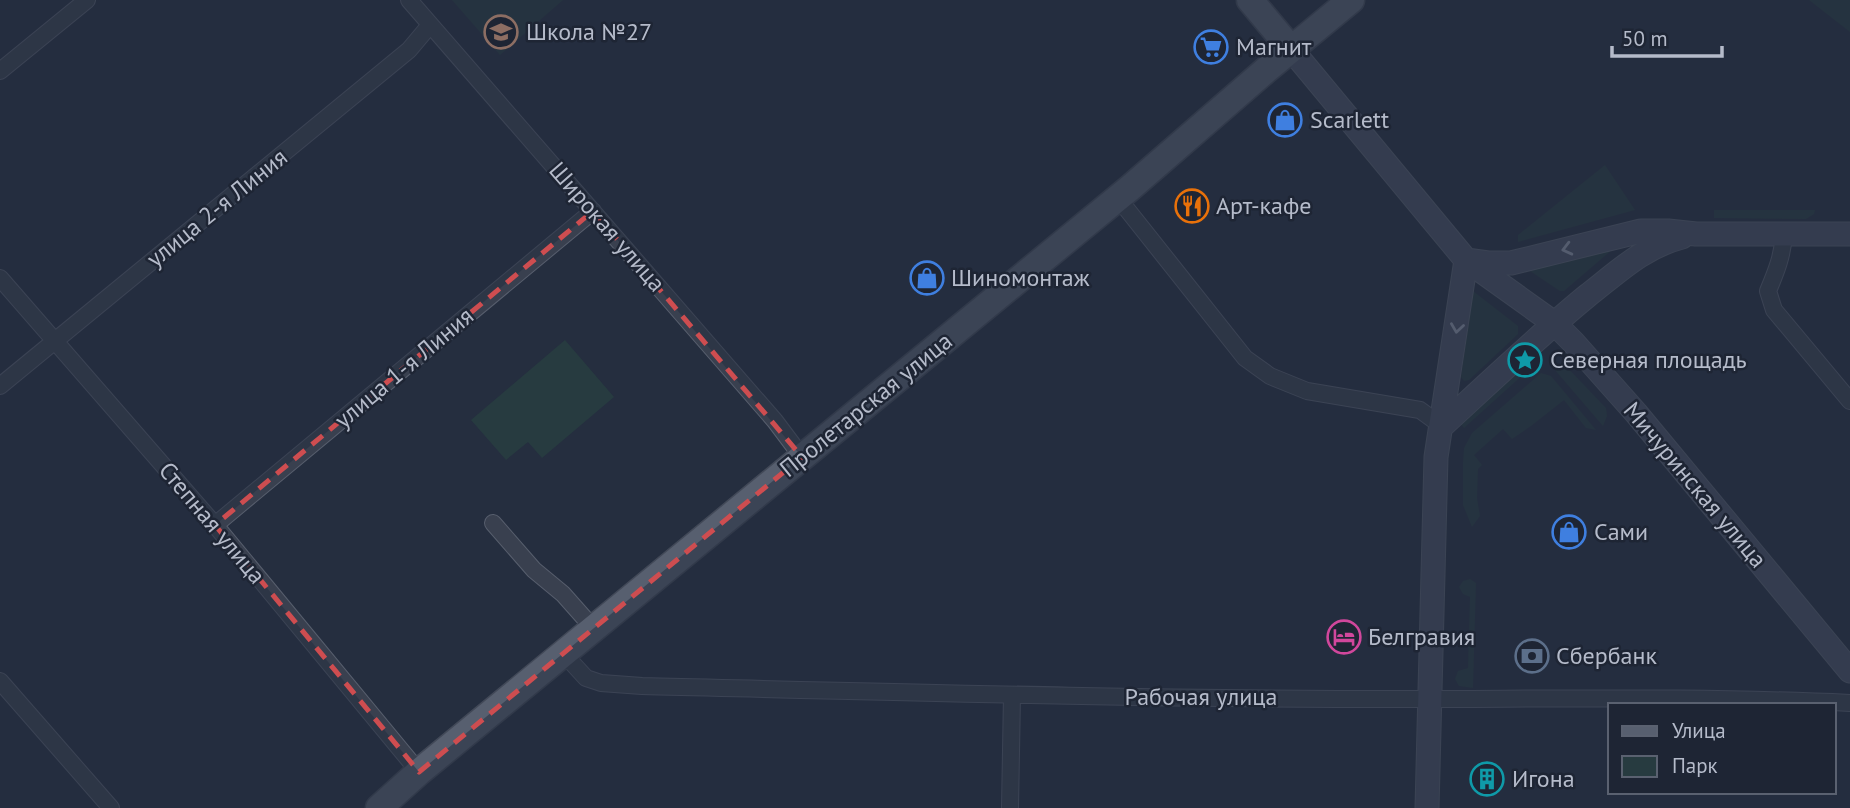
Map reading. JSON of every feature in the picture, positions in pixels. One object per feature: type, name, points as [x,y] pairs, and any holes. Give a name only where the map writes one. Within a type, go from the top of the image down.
[{"type":"main road","name":"Мичуринская улица","points":[[1250,0],[1466,260],[1554,323],[1573,342],[1636,413],[1850,671]]},
{"type":"main road","name":"Пролетарская улица","points":[[379,808],[563,653],[1118,198],[1351,0]]},
{"type":"main road","points":[[1427,808],[1436,457],[1466,260],[1511,263],[1641,231],[1696,234],[1850,234]]},
{"type":"main road","points":[[1442,426],[1554,323],[1640,254],[1663,242],[1696,234]]},
{"type":"street","name":"Широкая улица","points":[[409,0],[775,421],[802,457]]},
{"type":"street","points":[[0,71],[80,2]]},
{"type":"street","name":"улица 2-я Линия","points":[[0,386],[409,50],[430,25]]},
{"type":"street","points":[[1118,198],[1245,358],[1270,376],[1307,391],[1420,410],[1442,426]]},
{"type":"street","name":"улица 1-я Линия","points":[[215,525],[593,211]]},
{"type":"street","points":[[1784,233],[1784,248],[1779,267],[1768,291],[1774,310],[1850,401]]},
{"type":"street","name":"Степная улица","points":[[0,278],[215,525],[419,772]]},
{"type":"street","points":[[494,523],[534,570],[563,594],[594,629]]},
{"type":"street","name":"Рабочая улица","points":[[563,653],[586,678],[601,683],[656,686],[1012,695],[1573,698],[1850,703]]},
{"type":"street","points":[[0,681],[111,808]]},
{"type":"street","points":[[1010,808],[1012,695]]},
{"type":"highlighted area","points":[[593,211],[802,457],[419,772],[215,525]]},
{"type":"green space","name":"Школа №27","points":[[452,0],[563,0],[500,55]]},
{"type":"green space","points":[[1809,0],[1850,0],[1850,32]]},
{"type":"green space","points":[[1605,165],[1635,210],[1518,242],[1518,235]]},
{"type":"green space","points":[[1714,210],[1815,210],[1814,214],[1806,219],[1714,218]]},
{"type":"green space","points":[[1613,249],[1564,291],[1527,269]]},
{"type":"green space","points":[[1473,291],[1518,326],[1518,334],[1469,380],[1464,381],[1461,377]]},
{"type":"green space","points":[[565,340],[614,397],[542,458],[528,442],[506,460],[471,420]]},
{"type":"green space","points":[[1534,359],[1537,362],[1464,428],[1460,421]]},
{"type":"green space","points":[[1563,363],[1606,408],[1607,416],[1603,426],[1555,370]]},
{"type":"green space","points":[[1541,373],[1551,376],[1596,430],[1586,428],[1564,400],[1512,439],[1503,429],[1474,455],[1482,465],[1478,469],[1477,498],[1480,516],[1472,527],[1463,505],[1464,448],[1472,433]]},
{"type":"green space","points":[[1470,579],[1476,583],[1473,688],[1459,686],[1455,679],[1458,671],[1468,668],[1470,597],[1463,594],[1459,587],[1463,581]]},
{"type":"place","name":"Школа №27","points":[[501,32]]},
{"type":"place","name":"Магнит","points":[[1211,47]]},
{"type":"place","name":"Scarlett","points":[[1285,120]]},
{"type":"place","name":"Арт-кафе","points":[[1192,206]]},
{"type":"place","name":"Шиномонтаж","points":[[927,278]]},
{"type":"place","name":"Северная площадь","points":[[1525,360]]},
{"type":"place","name":"Сами","points":[[1569,532]]},
{"type":"place","name":"Белгравия","points":[[1344,637]]},
{"type":"place","name":"Сбербанк","points":[[1532,656]]},
{"type":"place","name":"Игона","points":[[1487,779]]}]
